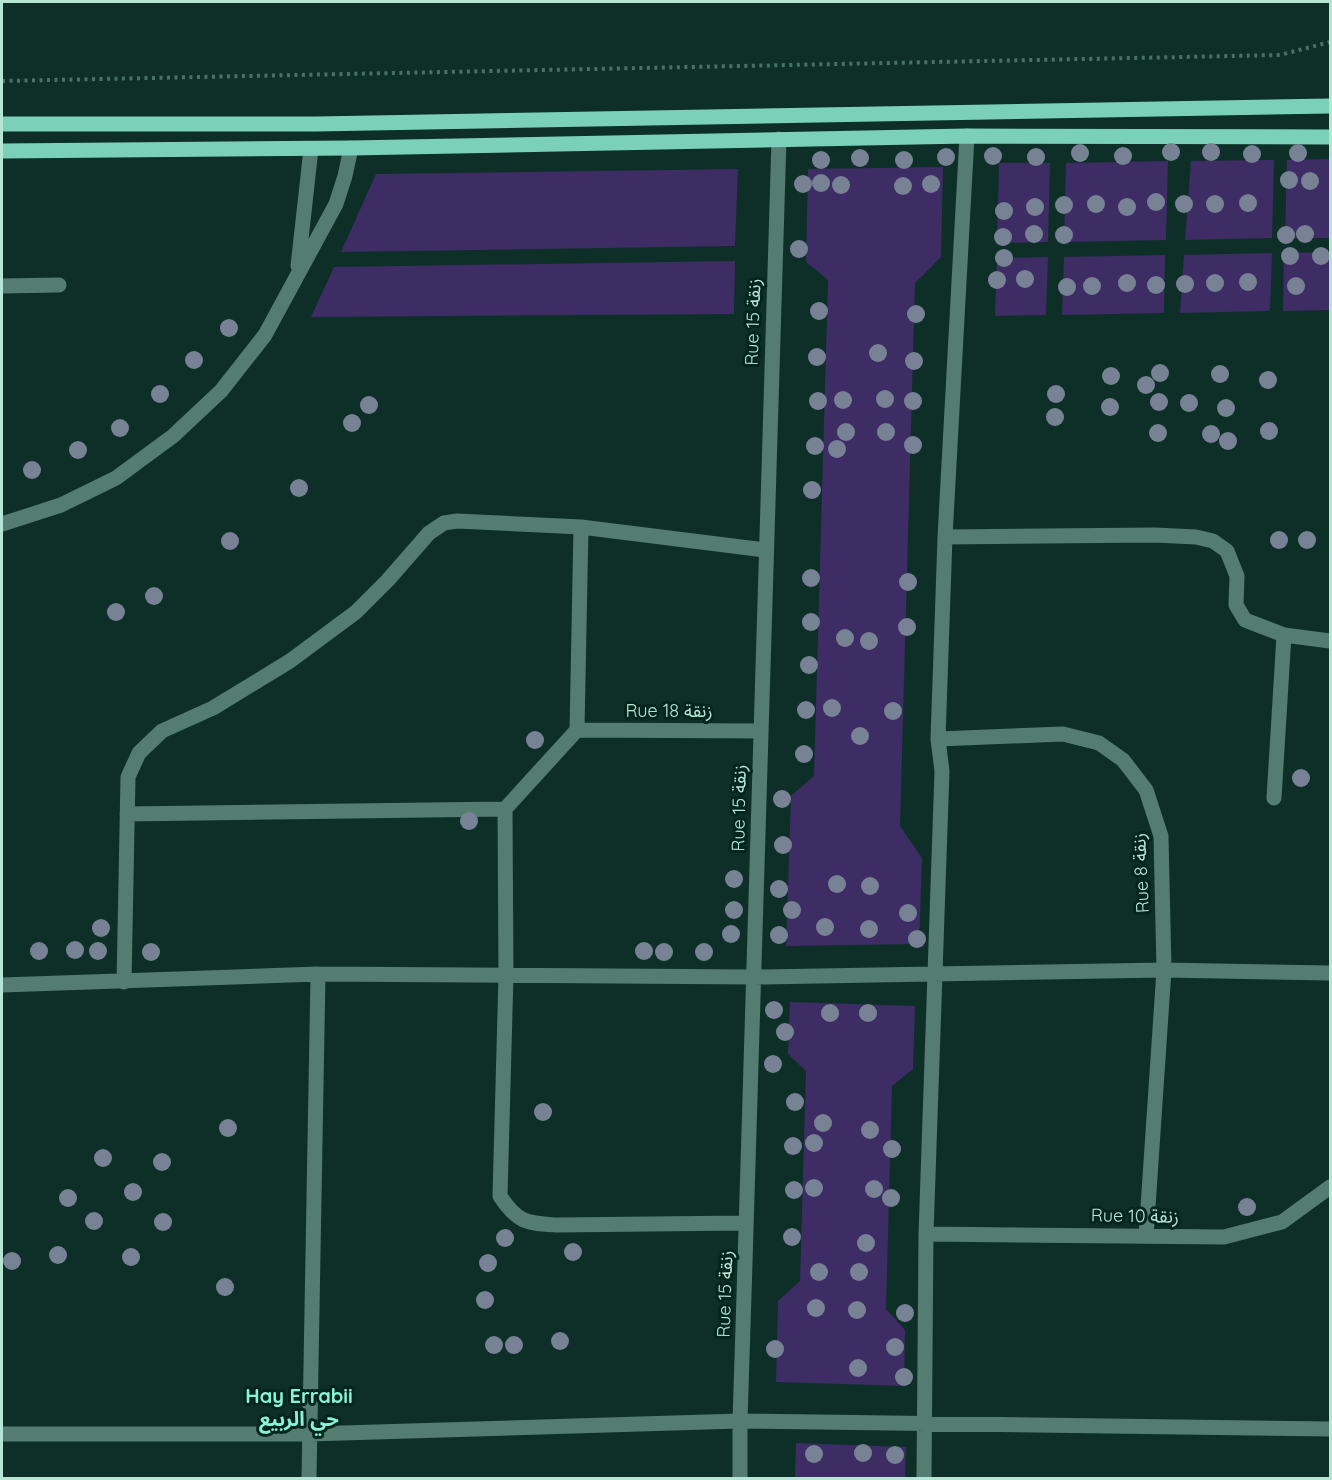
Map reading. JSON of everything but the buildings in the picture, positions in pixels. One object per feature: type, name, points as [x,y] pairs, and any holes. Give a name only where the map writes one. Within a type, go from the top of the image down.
[{"type":"main road","points":[[2,124],[316,124],[1330,105]]},
{"type":"main road","points":[[2,151],[311,149],[967,136],[1330,136]]},
{"type":"street","points":[[924,1479],[926,1234],[942,771],[938,739],[945,537],[967,136]]},
{"type":"street","name":"Rue 15 زنقة","points":[[740,1479],[765,550],[779,139]]},
{"type":"street","points":[[2,524],[61,505],[116,478],[173,436],[221,391],[265,335],[336,204],[351,148]]},
{"type":"street","points":[[297,274],[311,149]]},
{"type":"street","points":[[2,286],[59,285]]},
{"type":"street","points":[[124,982],[128,777],[139,753],[162,730],[213,708],[290,661],[356,612],[429,533],[444,523],[457,521],[581,527],[765,550]]},
{"type":"street","points":[[581,527],[577,730],[505,809],[506,975],[500,1196],[512,1214],[530,1223],[556,1226],[746,1223]]},
{"type":"street","points":[[945,537],[1155,535],[1196,537],[1213,541],[1227,551],[1236,576],[1236,605],[1245,620],[1284,635],[1330,641]]},
{"type":"street","points":[[1274,798],[1284,635]]},
{"type":"street","name":"Rue 18 زنقة","points":[[577,730],[760,731]]},
{"type":"street","name":"Rue 8 زنقة","points":[[938,739],[1063,734],[1099,742],[1123,760],[1146,790],[1161,836],[1164,970],[1146,1236]]},
{"type":"street","points":[[127,814],[505,809]]},
{"type":"street","points":[[2,985],[318,974],[755,977],[1164,970],[1330,973]]},
{"type":"street","points":[[309,1479],[318,974]]},
{"type":"street","name":"Rue 10 زنقة","points":[[926,1234],[1224,1237],[1282,1222],[1330,1187]]},
{"type":"street","points":[[2,1434],[309,1434],[740,1421],[1330,1429]]},
{"type":"path","points":[[2,81],[1280,55],[1330,42]]},
{"type":"shaded area","points":[[1330,159],[1330,238],[1285,238],[1287,160]]},
{"type":"shaded area","points":[[1274,160],[1272,238],[1185,240],[1191,161]]},
{"type":"shaded area","points":[[1168,161],[1166,240],[1064,242],[1066,163]]},
{"type":"shaded area","points":[[999,163],[1050,163],[1048,242],[997,243]]},
{"type":"shaded area","points":[[943,167],[941,257],[915,283],[900,826],[922,858],[919,944],[786,946],[791,796],[814,776],[828,280],[806,262],[808,169]]},
{"type":"shaded area","points":[[738,169],[735,246],[341,252],[376,174]]},
{"type":"shaded area","points":[[1330,252],[1330,310],[1283,311],[1284,253]]},
{"type":"shaded area","points":[[1272,253],[1270,311],[1180,313],[1184,255]]},
{"type":"shaded area","points":[[1165,255],[1164,313],[1062,315],[1064,257]]},
{"type":"shaded area","points":[[1048,257],[1046,315],[995,316],[997,258]]},
{"type":"shaded area","points":[[735,261],[734,314],[311,317],[334,267]]},
{"type":"shaded area","points":[[790,1002],[915,1006],[913,1069],[892,1086],[886,1309],[905,1330],[904,1386],[776,1382],[778,1301],[800,1281],[806,1071],[788,1054]]},
{"type":"shaded area","points":[[796,1443],[906,1447],[905,1478],[795,1478]]},
{"type":"district","name":"Hay Errabii حي الربيع","points":[[299,1408]]}]
